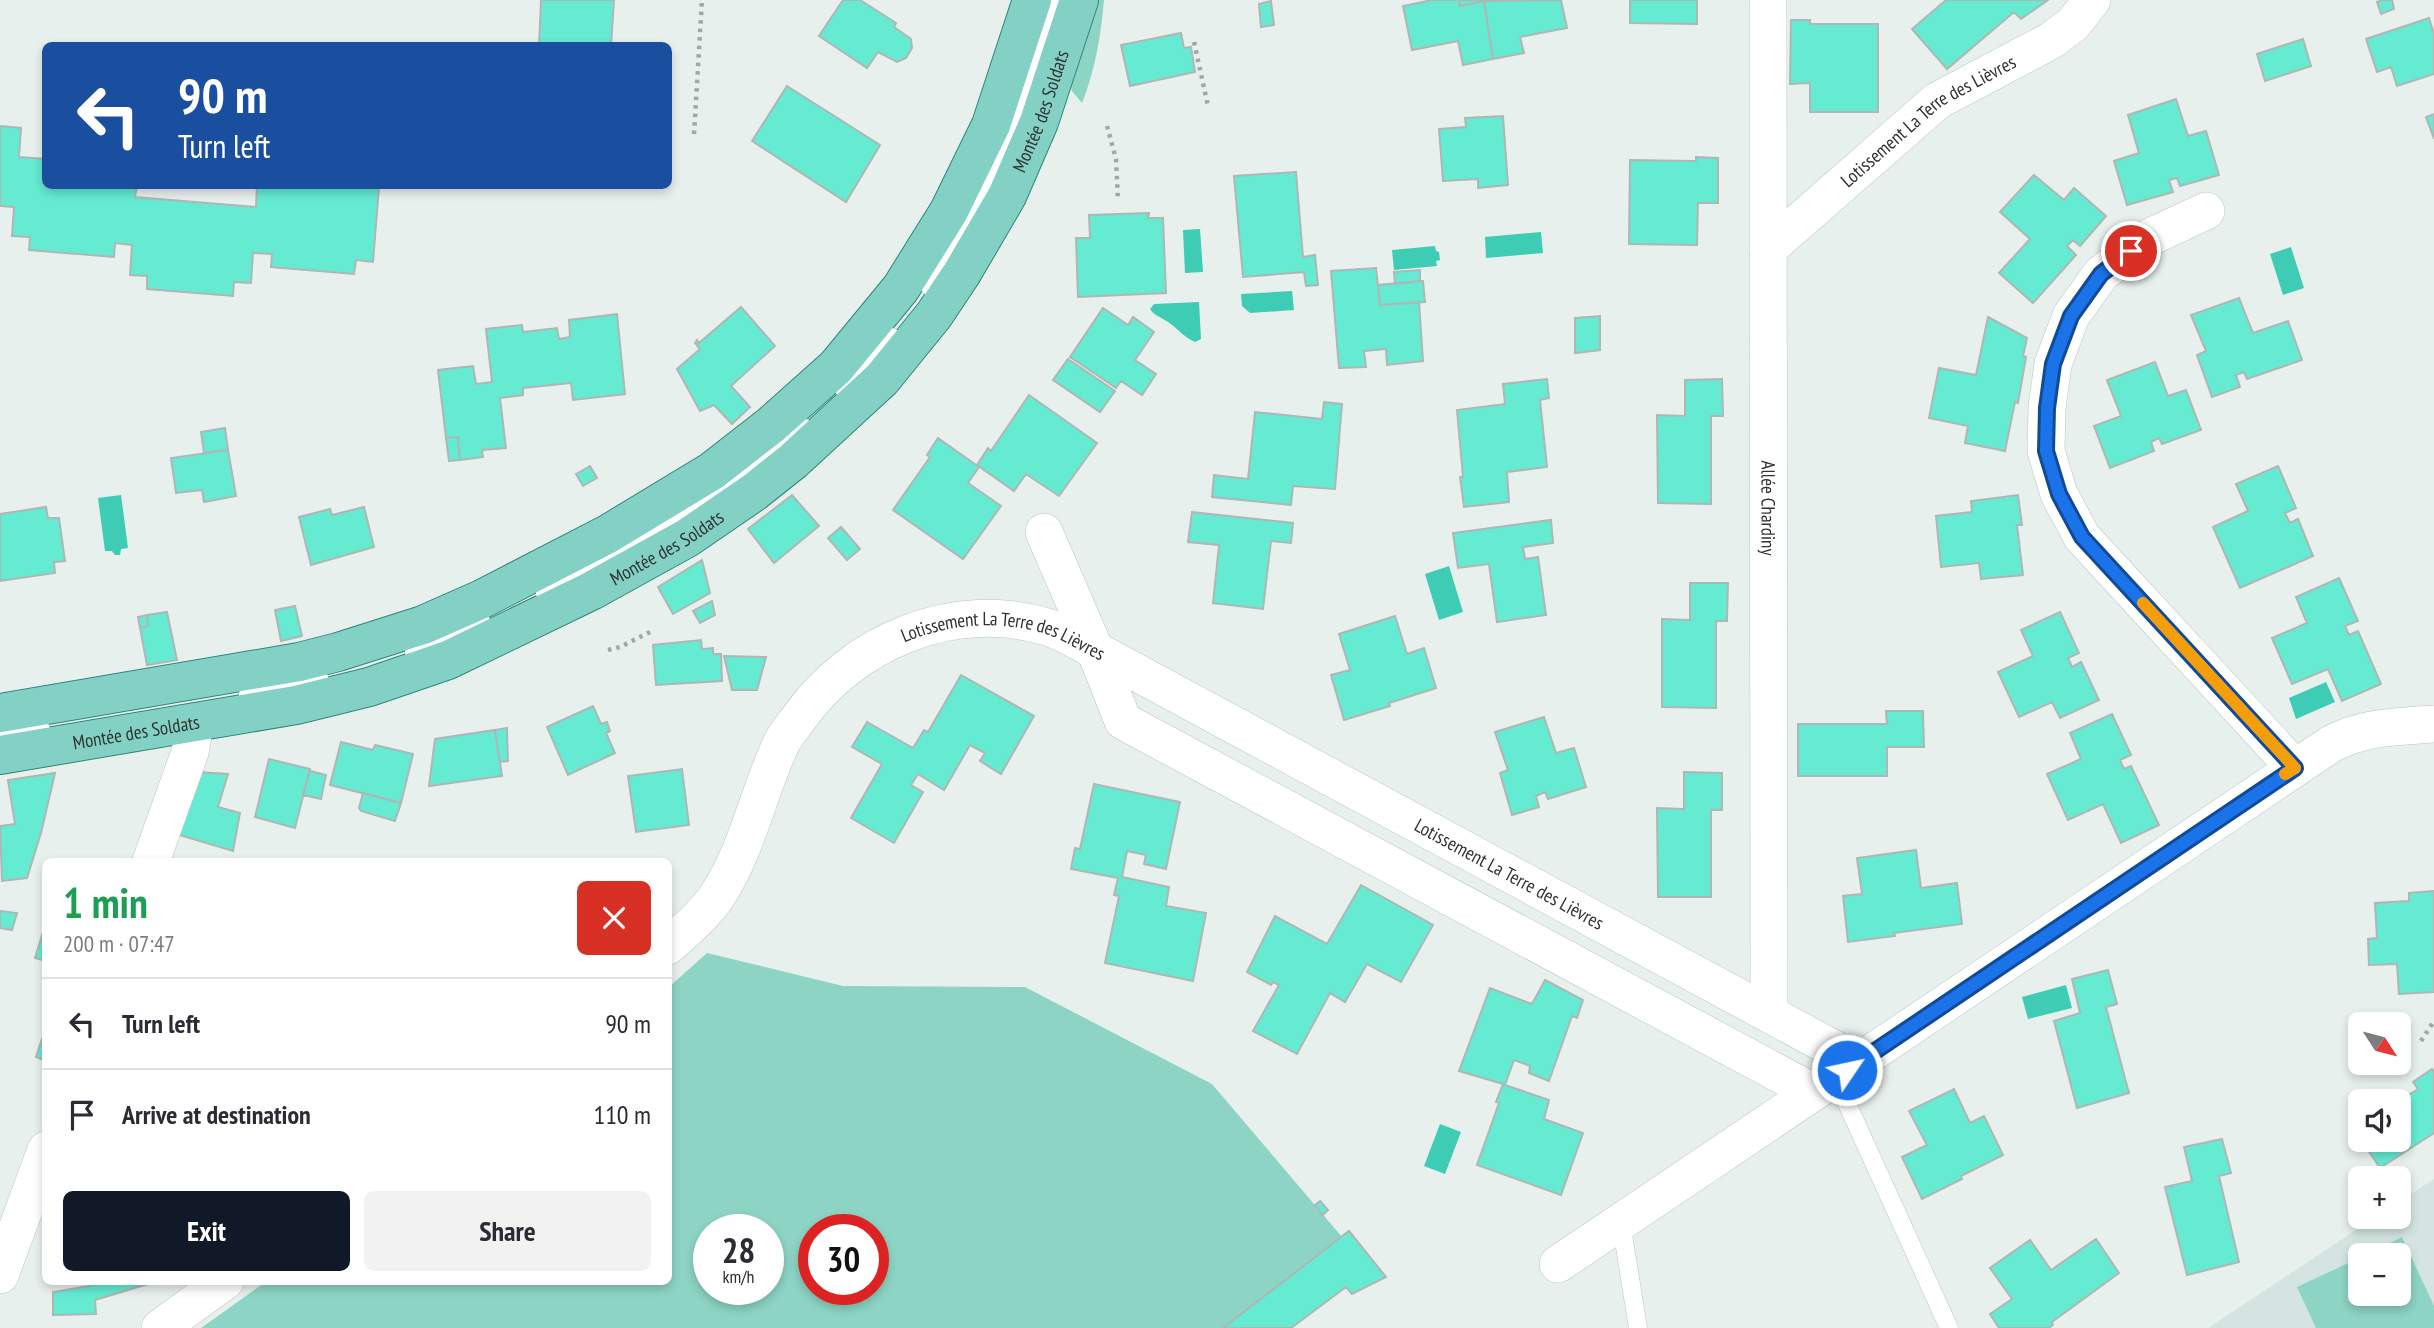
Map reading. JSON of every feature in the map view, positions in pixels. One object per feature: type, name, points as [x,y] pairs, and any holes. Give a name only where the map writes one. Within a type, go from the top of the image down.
[{"type":"main road","name":"Montée des Soldats","points":[[0,713],[285,664],[338,652],[401,632],[482,599],[608,534],[712,471],[771,425],[836,367],[901,288],[949,211],[991,125],[1032,0]]},
{"type":"main road","name":"Montée des Soldats","points":[[0,755],[296,705],[357,690],[448,660],[592,591],[687,538],[754,492],[793,461],[882,379],[934,314],[962,273],[1007,197],[1034,135],[1069,37],[1079,0]]},
{"type":"street","name":"Allée Chardiny","points":[[1768,0],[1769,1013]]},
{"type":"street","name":"Lotissement La Terre des Lièvres","points":[[1768,249],[1937,101],[2052,40],[2073,24],[2092,0]]},
{"type":"street","points":[[2206,211],[2146,239],[2101,274],[2071,316],[2053,364],[2047,408],[2046,451],[2059,494],[2082,537],[2295,768]]},
{"type":"street","points":[[1044,532],[1095,650],[1122,721],[1836,1077]]},
{"type":"street","name":"Lotissement La Terre des Lièvres","points":[[672,942],[716,898],[730,873],[782,742],[809,703],[839,672],[872,650],[905,633],[944,623],[995,619],[1048,628],[1095,650],[1769,1013],[1836,1077]]},
{"type":"street","points":[[152,858],[190,752],[195,723]]},
{"type":"street","points":[[1558,1264],[2349,734],[2434,724]]},
{"type":"street","points":[[0,1275],[42,1161]]},
{"type":"street","points":[[160,1328],[219,1285]]},
{"type":"lane","points":[[920,302],[940,272],[994,172],[1012,132],[1056,0]]},
{"type":"lane","points":[[835,398],[904,322]]},
{"type":"lane","points":[[526,602],[620,554],[694,509],[757,464],[819,413]]},
{"type":"lane","points":[[398,657],[433,645],[503,613]]},
{"type":"lane","points":[[234,696],[343,674]]},
{"type":"lane","points":[[0,735],[52,727]]},
{"type":"lane","points":[[1836,1077],[1949,1328]]},
{"type":"lane","points":[[1621,1222],[1638,1328]]},
{"type":"path","points":[[694,134],[702,0]]},
{"type":"path","points":[[1194,42],[1208,106]]},
{"type":"path","points":[[1107,126],[1116,159],[1118,201]]},
{"type":"path","points":[[608,650],[650,632]]},
{"type":"path","points":[[2421,1041],[2434,1021]]},
{"type":"shaded area","points":[[1092,0],[1104,0],[1097,53],[1082,103],[1072,91],[1069,80]]},
{"type":"shaded area","points":[[1200,229],[1203,272],[1185,273],[1183,230]]},
{"type":"shaded area","points":[[1541,232],[1543,253],[1486,258],[1485,237]]},
{"type":"shaded area","points":[[1435,246],[1440,260],[1436,261],[1437,266],[1394,270],[1392,250]]},
{"type":"shaded area","points":[[2291,247],[2304,288],[2283,295],[2270,254]]},
{"type":"shaded area","points":[[1292,291],[1294,310],[1250,313],[1242,306],[1241,294]]},
{"type":"shaded area","points":[[1199,302],[1201,339],[1195,342],[1150,309],[1154,304]]},
{"type":"shaded area","points":[[121,495],[128,548],[121,549],[120,555],[115,555],[112,551],[105,551],[98,498]]},
{"type":"shaded area","points":[[1449,566],[1463,612],[1439,620],[1425,574]]},
{"type":"shaded area","points":[[2326,682],[2335,702],[2296,719],[2289,698]]},
{"type":"shaded area","points":[[707,953],[843,986],[1025,987],[1212,1084],[1342,1237],[1223,1328],[201,1328],[261,1285],[672,1285],[672,984]]},
{"type":"shaded area","points":[[2066,985],[2072,1008],[2028,1019],[2022,997]]},
{"type":"shaded area","points":[[1440,1124],[1461,1132],[1445,1174],[1424,1166]]},
{"type":"shaded area","points":[[2434,1179],[2434,1328],[2208,1328],[2357,1229],[2411,1229],[2411,1194]]},
{"type":"shaded area","points":[[2402,1237],[2405,1243],[2390,1243]]},
{"type":"shaded area","points":[[2411,1256],[2434,1306],[2434,1328],[2316,1328],[2297,1287],[2348,1263],[2348,1306],[2411,1306]]},
{"type":"building","points":[[541,0],[614,0],[611,42],[539,42]]},
{"type":"building","points":[[843,0],[860,0],[896,23],[894,27],[911,39],[912,48],[906,58],[897,62],[878,52],[867,68],[819,36]]},
{"type":"building","points":[[1432,0],[1459,0],[1460,6],[1484,1],[1493,59],[1463,65],[1458,41],[1412,50],[1403,6]]},
{"type":"building","points":[[1459,0],[1483,0],[1484,1],[1460,6]]},
{"type":"building","points":[[1561,0],[1567,28],[1520,37],[1524,53],[1493,59],[1484,1]]},
{"type":"building","points":[[1630,0],[1697,0],[1697,24],[1630,23]]},
{"type":"building","points":[[1946,0],[2048,0],[2021,19],[2014,12],[1947,69],[1912,29]]},
{"type":"building","points":[[2392,0],[2394,9],[2381,14],[2377,2]]},
{"type":"building","points":[[1271,1],[1274,25],[1261,27],[1259,4]]},
{"type":"building","points":[[2429,18],[2434,34],[2434,74],[2397,86],[2391,67],[2377,72],[2366,39]]},
{"type":"building","points":[[1791,20],[1810,20],[1810,24],[1878,24],[1878,112],[1810,112],[1810,83],[1790,84]]},
{"type":"building","points":[[1181,33],[1184,48],[1191,47],[1195,72],[1130,86],[1121,45]]},
{"type":"building","points":[[2303,39],[2311,66],[2265,81],[2257,54]]},
{"type":"building","points":[[787,86],[880,145],[846,202],[752,141]]},
{"type":"building","points":[[2176,99],[2188,136],[2206,131],[2219,175],[2180,186],[2177,178],[2169,180],[2173,192],[2127,205],[2114,161],[2139,153],[2128,115]]},
{"type":"building","points":[[2434,114],[2434,139],[2426,117]]},
{"type":"building","points":[[1503,116],[1508,185],[1478,188],[1478,179],[1443,181],[1439,129],[1466,127],[1465,118]]},
{"type":"building","points":[[0,126],[21,128],[19,157],[42,159],[42,189],[136,189],[135,197],[256,207],[257,189],[379,189],[373,262],[356,260],[354,274],[271,267],[272,254],[253,253],[251,283],[234,282],[233,296],[147,289],[147,276],[130,275],[132,245],[115,243],[114,257],[29,250],[30,237],[12,236],[14,207],[0,206]]},
{"type":"building","points":[[1696,157],[1718,158],[1718,203],[1698,203],[1697,245],[1629,244],[1630,160],[1696,161]]},
{"type":"building","points":[[1296,172],[1303,257],[1315,255],[1318,285],[1306,286],[1304,272],[1243,277],[1234,176]]},
{"type":"building","points":[[2034,175],[2064,200],[2074,188],[2106,216],[2080,246],[2073,240],[2067,246],[2076,255],[2033,303],[1999,273],[2030,239],[2000,212]]},
{"type":"building","points":[[1149,213],[1148,218],[1163,218],[1166,293],[1078,297],[1076,238],[1090,238],[1089,215]]},
{"type":"building","points":[[1376,268],[1380,305],[1419,302],[1423,361],[1387,365],[1386,349],[1364,351],[1366,367],[1339,368],[1331,271]]},
{"type":"building","points":[[1420,270],[1420,281],[1395,284],[1394,272]]},
{"type":"building","points":[[1423,281],[1425,302],[1380,305],[1378,285]]},
{"type":"building","points":[[2239,298],[2253,333],[2288,321],[2302,360],[2247,379],[2244,372],[2236,375],[2240,387],[2212,397],[2197,355],[2206,351],[2191,315]]},
{"type":"building","points":[[741,307],[775,346],[731,386],[750,407],[732,424],[714,405],[700,411],[677,369],[700,349],[695,343],[697,340],[699,343]]},
{"type":"building","points":[[1103,308],[1128,325],[1133,317],[1154,332],[1135,360],[1156,374],[1142,395],[1121,381],[1116,388],[1070,357]]},
{"type":"building","points":[[617,314],[625,394],[573,400],[571,383],[523,388],[523,395],[500,398],[506,448],[482,450],[483,457],[460,460],[458,437],[446,438],[438,370],[473,366],[476,384],[492,382],[486,329],[522,325],[523,332],[557,328],[559,339],[570,337],[569,320]]},
{"type":"building","points":[[1600,316],[1600,350],[1575,353],[1575,318]]},
{"type":"building","points":[[1988,317],[2027,338],[2018,403],[2015,402],[2005,451],[1965,443],[1968,426],[1929,418],[1939,368],[1976,375]]},
{"type":"building","points":[[1068,359],[1115,391],[1100,412],[1053,380]]},
{"type":"building","points":[[2155,362],[2168,396],[2186,390],[2201,430],[2162,444],[2159,438],[2151,442],[2154,451],[2110,468],[2094,426],[2121,416],[2107,380]]},
{"type":"building","points":[[1547,379],[1549,398],[1540,400],[1547,467],[1507,472],[1509,502],[1464,507],[1457,410],[1505,404],[1503,384]]},
{"type":"building","points":[[1722,379],[1723,416],[1711,416],[1711,504],[1658,503],[1657,415],[1685,416],[1685,380]]},
{"type":"building","points":[[1029,395],[1097,443],[1059,496],[1026,474],[1014,491],[977,465],[988,448],[991,451]]},
{"type":"building","points":[[1324,402],[1342,404],[1335,489],[1293,486],[1291,505],[1212,497],[1214,475],[1248,479],[1255,412],[1322,419]]},
{"type":"building","points":[[225,428],[228,450],[204,453],[201,432]]},
{"type":"building","points":[[458,437],[460,460],[449,461],[446,438]]},
{"type":"building","points":[[938,438],[979,467],[968,483],[1001,506],[963,559],[893,510],[930,457],[927,455]]},
{"type":"building","points":[[228,450],[236,496],[204,502],[202,490],[176,493],[171,458]]},
{"type":"building","points":[[590,466],[597,478],[583,486],[576,474]]},
{"type":"building","points":[[2278,466],[2296,508],[2285,513],[2290,523],[2298,519],[2313,556],[2240,588],[2213,527],[2248,511],[2236,484]]},
{"type":"building","points":[[792,495],[819,526],[774,563],[748,529]]},
{"type":"building","points":[[2018,495],[2022,525],[2017,525],[2023,575],[1981,579],[1979,563],[1941,567],[1936,516],[1972,512],[1971,501]]},
{"type":"building","points":[[46,507],[48,518],[59,518],[65,561],[54,562],[55,573],[0,581],[0,514]]},
{"type":"building","points":[[364,507],[374,547],[311,565],[299,517],[330,509],[332,515]]},
{"type":"building","points":[[1192,512],[1293,523],[1291,543],[1271,541],[1263,609],[1213,603],[1219,545],[1188,542]]},
{"type":"building","points":[[1551,520],[1553,543],[1523,547],[1525,559],[1538,557],[1546,615],[1497,622],[1489,564],[1458,568],[1453,533]]},
{"type":"building","points":[[841,527],[860,549],[847,560],[828,538]]},
{"type":"building","points":[[702,560],[710,593],[673,614],[658,587]]},
{"type":"building","points":[[2339,578],[2358,621],[2345,626],[2349,635],[2358,631],[2381,684],[2342,701],[2328,669],[2292,684],[2272,638],[2307,623],[2296,597]]},
{"type":"building","points":[[1690,583],[1728,583],[1727,621],[1716,621],[1716,708],[1662,707],[1662,619],[1690,620]]},
{"type":"building","points":[[712,601],[715,615],[700,623],[693,611]]},
{"type":"building","points":[[295,606],[302,636],[281,641],[275,610]]},
{"type":"building","points":[[167,612],[177,660],[147,665],[140,628],[148,626],[147,615]]},
{"type":"building","points":[[2060,612],[2079,653],[2068,658],[2072,667],[2081,662],[2099,700],[2060,718],[2052,702],[2019,717],[1998,672],[2033,656],[2021,630]]},
{"type":"building","points":[[147,615],[148,626],[140,628],[138,617]]},
{"type":"building","points":[[1395,616],[1407,654],[1424,648],[1436,688],[1344,720],[1331,675],[1350,670],[1339,634]]},
{"type":"building","points":[[701,640],[702,649],[713,648],[713,654],[721,654],[722,681],[656,685],[653,645]]},
{"type":"building","points":[[724,656],[766,657],[757,690],[732,690]]},
{"type":"building","points":[[961,675],[1034,716],[1001,774],[980,761],[985,753],[970,745],[944,790],[918,774],[911,785],[923,792],[894,843],[851,818],[882,764],[852,747],[867,722],[913,748],[924,730],[928,732]]},
{"type":"building","points":[[593,706],[601,724],[607,722],[610,731],[606,733],[615,753],[568,775],[547,727]]},
{"type":"building","points":[[1886,711],[1923,711],[1924,747],[1887,747],[1887,776],[1798,776],[1798,724],[1887,724]]},
{"type":"building","points":[[2112,714],[2131,755],[2120,760],[2124,769],[2131,766],[2159,825],[2121,843],[2103,804],[2068,820],[2047,774],[2081,759],[2070,733]]},
{"type":"building","points":[[1544,717],[1556,753],[1574,748],[1586,787],[1548,799],[1545,792],[1536,796],[1539,807],[1512,815],[1500,773],[1508,770],[1495,732]]},
{"type":"building","points":[[507,728],[508,761],[500,762],[495,730]]},
{"type":"building","points":[[495,730],[502,776],[429,786],[435,739]]},
{"type":"building","points":[[341,742],[373,750],[375,745],[413,754],[401,803],[330,785]]},
{"type":"building","points":[[269,759],[310,769],[295,828],[255,817]]},
{"type":"building","points":[[682,769],[689,825],[636,832],[628,776]]},
{"type":"building","points":[[310,771],[326,775],[321,799],[303,795]]},
{"type":"building","points":[[197,772],[228,774],[218,807],[240,813],[233,851],[173,833]]},
{"type":"building","points":[[1684,772],[1722,773],[1722,810],[1711,810],[1711,897],[1658,897],[1657,808],[1684,809]]},
{"type":"building","points":[[55,773],[27,878],[2,881],[0,826],[15,824],[8,780]]},
{"type":"building","points":[[1094,784],[1180,802],[1166,869],[1144,864],[1146,855],[1127,851],[1122,877],[1169,887],[1166,906],[1206,913],[1193,981],[1105,963],[1119,896],[1114,895],[1118,878],[1071,869],[1075,848],[1080,849]]},
{"type":"building","points":[[363,793],[401,803],[395,821],[361,811],[359,808]]},
{"type":"building","points":[[1916,850],[1921,888],[1957,883],[1962,924],[1848,942],[1843,896],[1862,894],[1857,858]]},
{"type":"building","points":[[1361,885],[1433,925],[1401,982],[1367,964],[1345,1002],[1330,993],[1297,1054],[1253,1031],[1279,985],[1273,982],[1271,985],[1247,972],[1275,916],[1327,944]]},
{"type":"building","points":[[2434,891],[2434,992],[2399,994],[2397,964],[2369,965],[2368,939],[2377,938],[2375,903],[2409,901],[2409,893]]},
{"type":"building","points":[[0,911],[17,913],[12,930],[0,928]]},
{"type":"building","points":[[42,935],[42,960],[35,958]]},
{"type":"building","points":[[2108,970],[2117,1004],[2106,1007],[2129,1093],[2077,1108],[2054,1021],[2080,1013],[2072,979]]},
{"type":"building","points":[[1545,980],[1583,1000],[1577,1018],[1572,1016],[1549,1081],[1529,1073],[1530,1066],[1514,1060],[1505,1085],[1549,1100],[1544,1119],[1583,1133],[1561,1195],[1477,1165],[1503,1084],[1459,1071],[1490,988],[1532,1004]]},
{"type":"building","points":[[42,1039],[42,1059],[36,1057]]},
{"type":"building","points":[[2432,1069],[2434,1072],[2434,1133],[2411,1148],[2411,1093],[2418,1089],[2413,1082]]},
{"type":"building","points":[[1954,1089],[1970,1123],[1984,1116],[2003,1155],[1922,1199],[1902,1157],[1927,1145],[1909,1111]]},
{"type":"building","points":[[2222,1139],[2231,1173],[2219,1176],[2239,1262],[2187,1275],[2165,1187],[2192,1181],[2184,1147]]},
{"type":"building","points":[[2369,1152],[2405,1152],[2383,1166],[2379,1166]]},
{"type":"building","points":[[1320,1201],[1328,1210],[1323,1215],[1315,1205]]},
{"type":"building","points":[[1349,1231],[1386,1277],[1352,1294],[1346,1287],[1291,1328],[1223,1328]]},
{"type":"building","points":[[2096,1239],[2119,1273],[2052,1322],[2053,1325],[2049,1328],[1999,1328],[1990,1314],[2012,1299],[1990,1268],[2030,1240],[2051,1270]]},
{"type":"building","points":[[145,1285],[95,1300],[96,1314],[53,1315],[53,1292],[89,1286]]},
{"type":"slow traffic","points":[[2143,603],[2295,768],[2285,774]]},
{"type":"route","points":[[1847,1070],[2295,768],[2082,537],[2059,494],[2046,451],[2047,408],[2053,364],[2071,316],[2101,274],[2131,251]]}]
